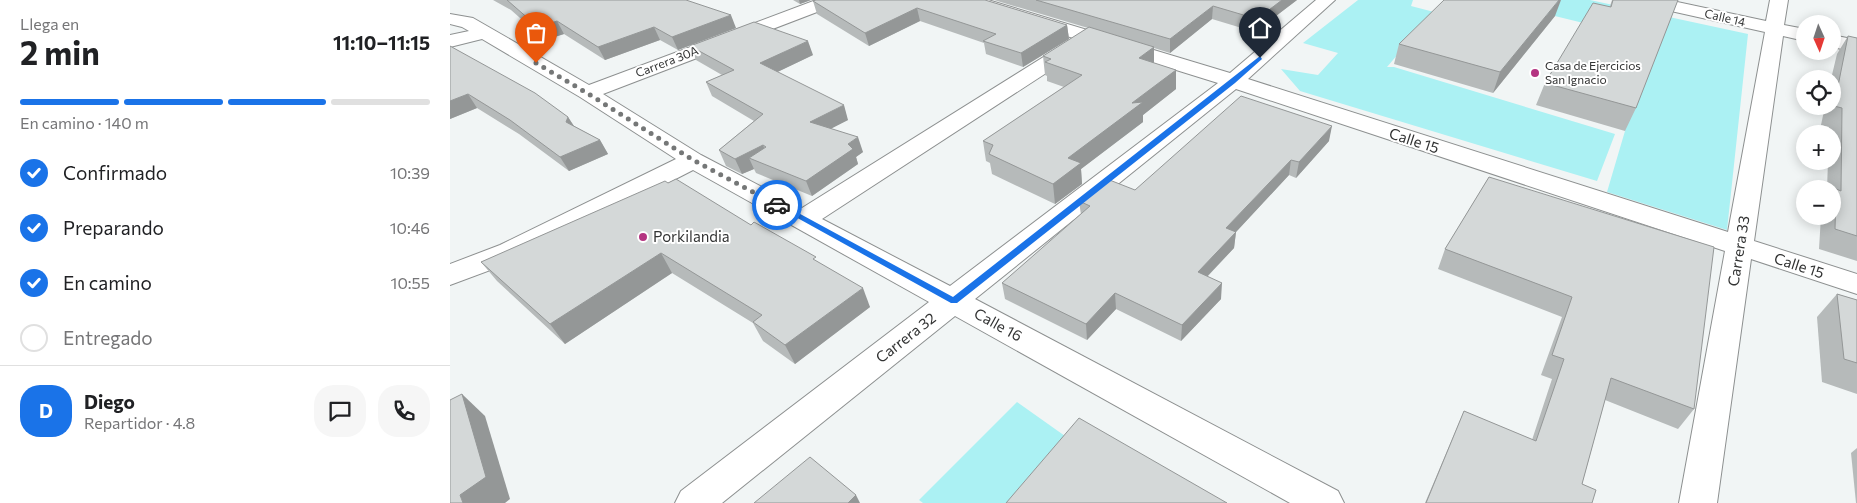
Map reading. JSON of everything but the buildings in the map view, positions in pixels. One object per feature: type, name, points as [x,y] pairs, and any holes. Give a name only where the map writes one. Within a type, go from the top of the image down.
[{"type":"street","name":"Carrera 30A","points":[[587,93],[832,0]]},
{"type":"street","name":"Calle 15","points":[[970,0],[1233,81],[1857,284]]},
{"type":"street","name":"Carrera 32","points":[[694,503],[1233,81],[1326,0]]},
{"type":"street","name":"Calle 14","points":[[1644,0],[1796,33]]},
{"type":"street","name":"Carrera 33","points":[[1698,503],[1780,0]]},
{"type":"street","name":"Calle 16","points":[[463,24],[587,93],[693,160],[1325,503]]},
{"type":"street","points":[[803,219],[1087,37]]},
{"type":"street","points":[[1841,43],[1857,46]]},
{"type":"street","points":[[450,275],[510,252],[693,160]]},
{"type":"shaded area","points":[[1358,0],[1413,0],[1411,6],[1434,12],[1387,67],[1394,67],[1615,134],[1597,181],[1300,91],[1281,69],[1318,75],[1338,53],[1303,43]]},
{"type":"shaded area","points":[[1489,0],[1590,0],[1748,34],[1727,230],[1607,192],[1625,131],[1608,29]]},
{"type":"shaded area","points":[[1017,402],[1065,436],[1009,503],[923,503],[919,500]]},
{"type":"way so far","points":[[536,63],[693,160],[777,205]]},
{"type":"place","name":"Casa de Ejercicios San Ignacio","points":[[1535,73]]},
{"type":"place","name":"Porkilandia","points":[[643,237]]},
{"type":"route","points":[[777,205],[954,301],[1260,58]]}]
